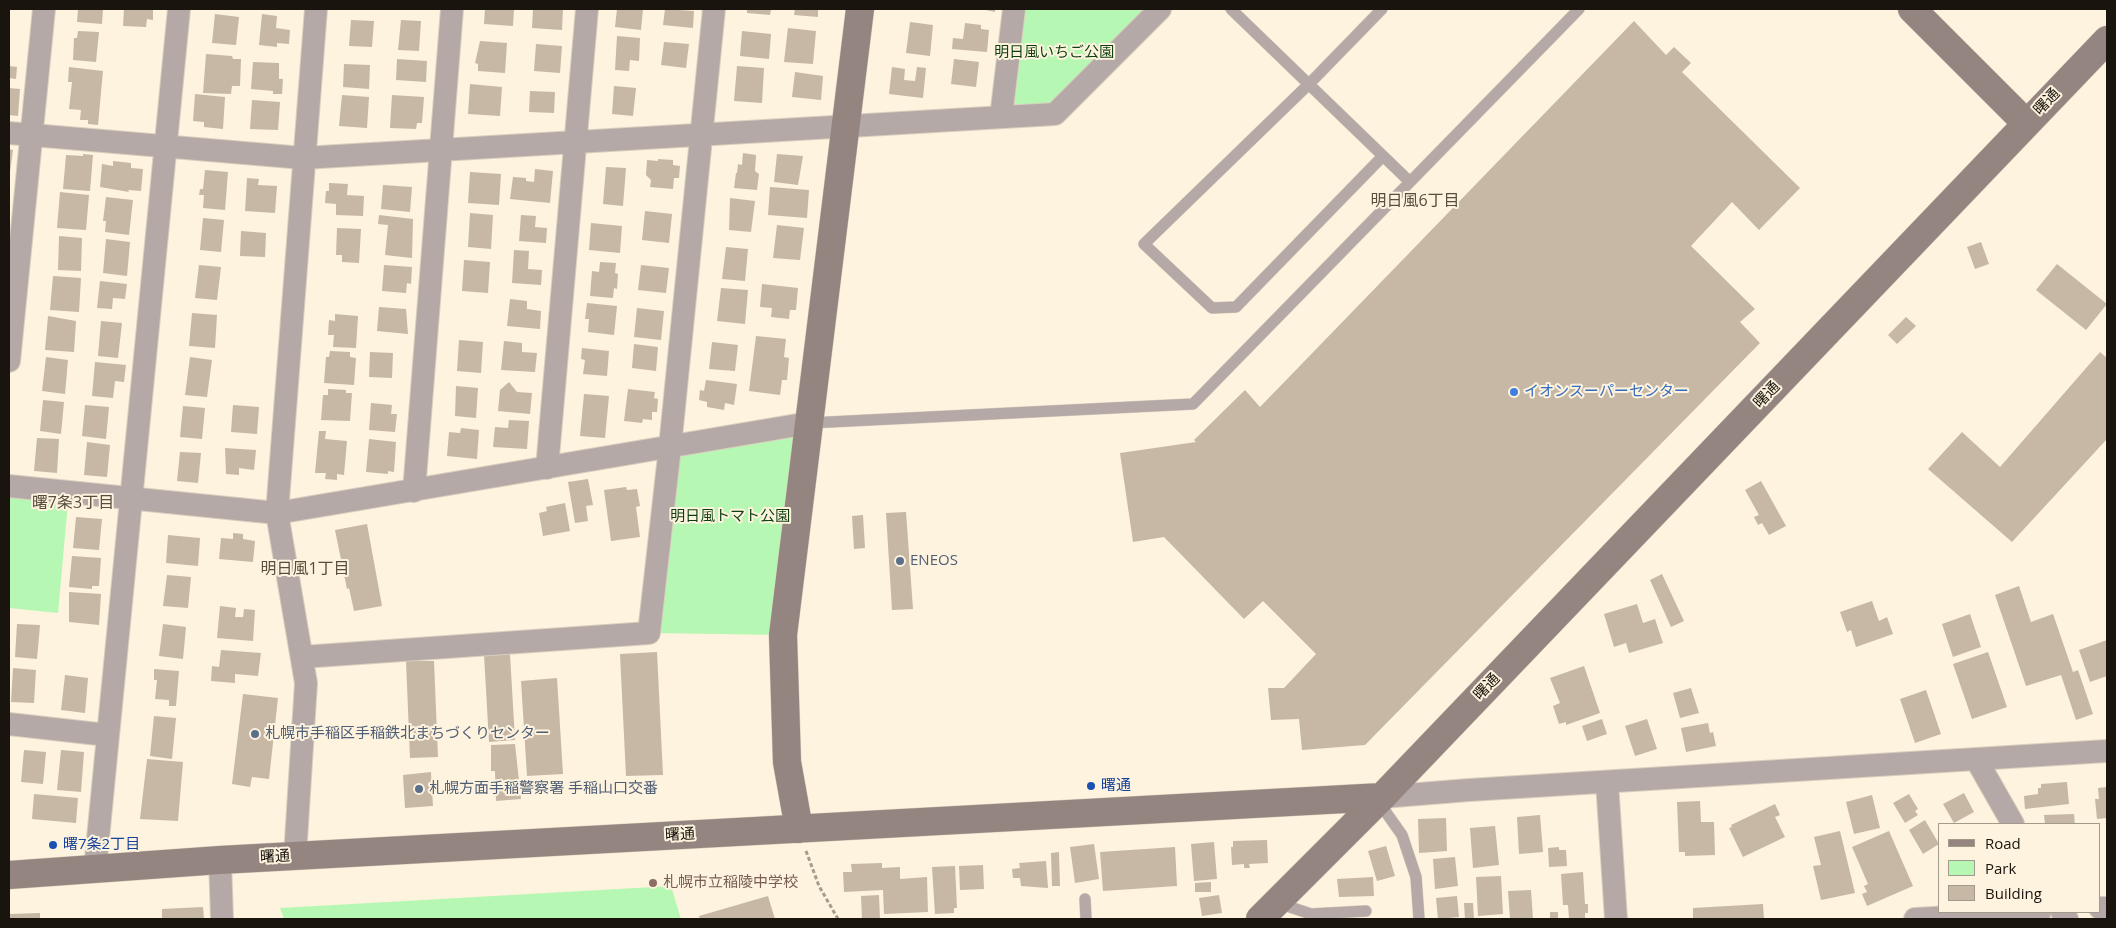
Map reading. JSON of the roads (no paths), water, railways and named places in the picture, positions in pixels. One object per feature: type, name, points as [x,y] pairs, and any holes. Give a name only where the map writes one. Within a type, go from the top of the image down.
[{"type":"street","points":[[9,361],[33,135],[44,9]]},
{"type":"street","points":[[95,869],[179,9]]},
{"type":"street","points":[[295,856],[306,683],[278,513],[303,158],[316,9]]},
{"type":"street","points":[[414,491],[452,9]]},
{"type":"street","points":[[547,468],[587,9]]},
{"type":"street","points":[[302,657],[649,633],[670,447],[714,9]]},
{"type":"street","points":[[799,829],[787,762],[783,635],[860,9]]},
{"type":"street","points":[[1001,117],[1014,9]]},
{"type":"street","points":[[9,133],[303,158],[1055,114],[1160,9]]},
{"type":"street","points":[[1912,9],[2026,123]]},
{"type":"street","name":"曙通","points":[[9,874],[220,860],[1380,799],[2107,40]]},
{"type":"street","points":[[9,486],[278,513],[809,423]]},
{"type":"street","points":[[9,724],[107,735]]},
{"type":"street","points":[[1268,911],[1380,799],[1607,782],[2107,751]]},
{"type":"street","points":[[1976,759],[2012,823]]},
{"type":"street","points":[[1607,782],[1616,919]]},
{"type":"street","points":[[220,860],[222,919]]},
{"type":"street","points":[[1915,919],[2023,913]]},
{"type":"lane","points":[[1231,9],[1410,182]]},
{"type":"lane","points":[[1382,9],[1309,84],[1144,244],[1212,308],[1236,307],[1383,156]]},
{"type":"lane","points":[[809,423],[1193,404],[1579,9]]},
{"type":"lane","points":[[1380,799],[1402,835],[1416,877],[1419,919]]},
{"type":"lane","points":[[1085,899],[1086,919]]},
{"type":"lane","points":[[1268,911],[1311,914],[1366,911]]},
{"type":"place","name":"イオンスーパーセンター","points":[[1514,392]]},
{"type":"place","name":"ENEOS","points":[[900,561]]},
{"type":"place","name":"札幌市手稲区手稲鉄北まちづくりセンター","points":[[255,734]]},
{"type":"place","name":"曙通","points":[[1091,786]]},
{"type":"place","name":"札幌方面手稲警察署 手稲山口交番","points":[[419,789]]},
{"type":"place","name":"曙7条2丁目","points":[[53,845]]},
{"type":"place","name":"札幌市立稲陵中学校","points":[[653,883]]},
{"type":"district","name":"明日風6丁目","points":[[1415,201]]},
{"type":"district","name":"曙7条3丁目","points":[[73,503]]},
{"type":"district","name":"明日風1丁目","points":[[305,569]]},
{"type":"park label","name":"明日風いちご公園","points":[[1054,53]]},
{"type":"park label","name":"明日風トマト公園","points":[[730,517]]}]
